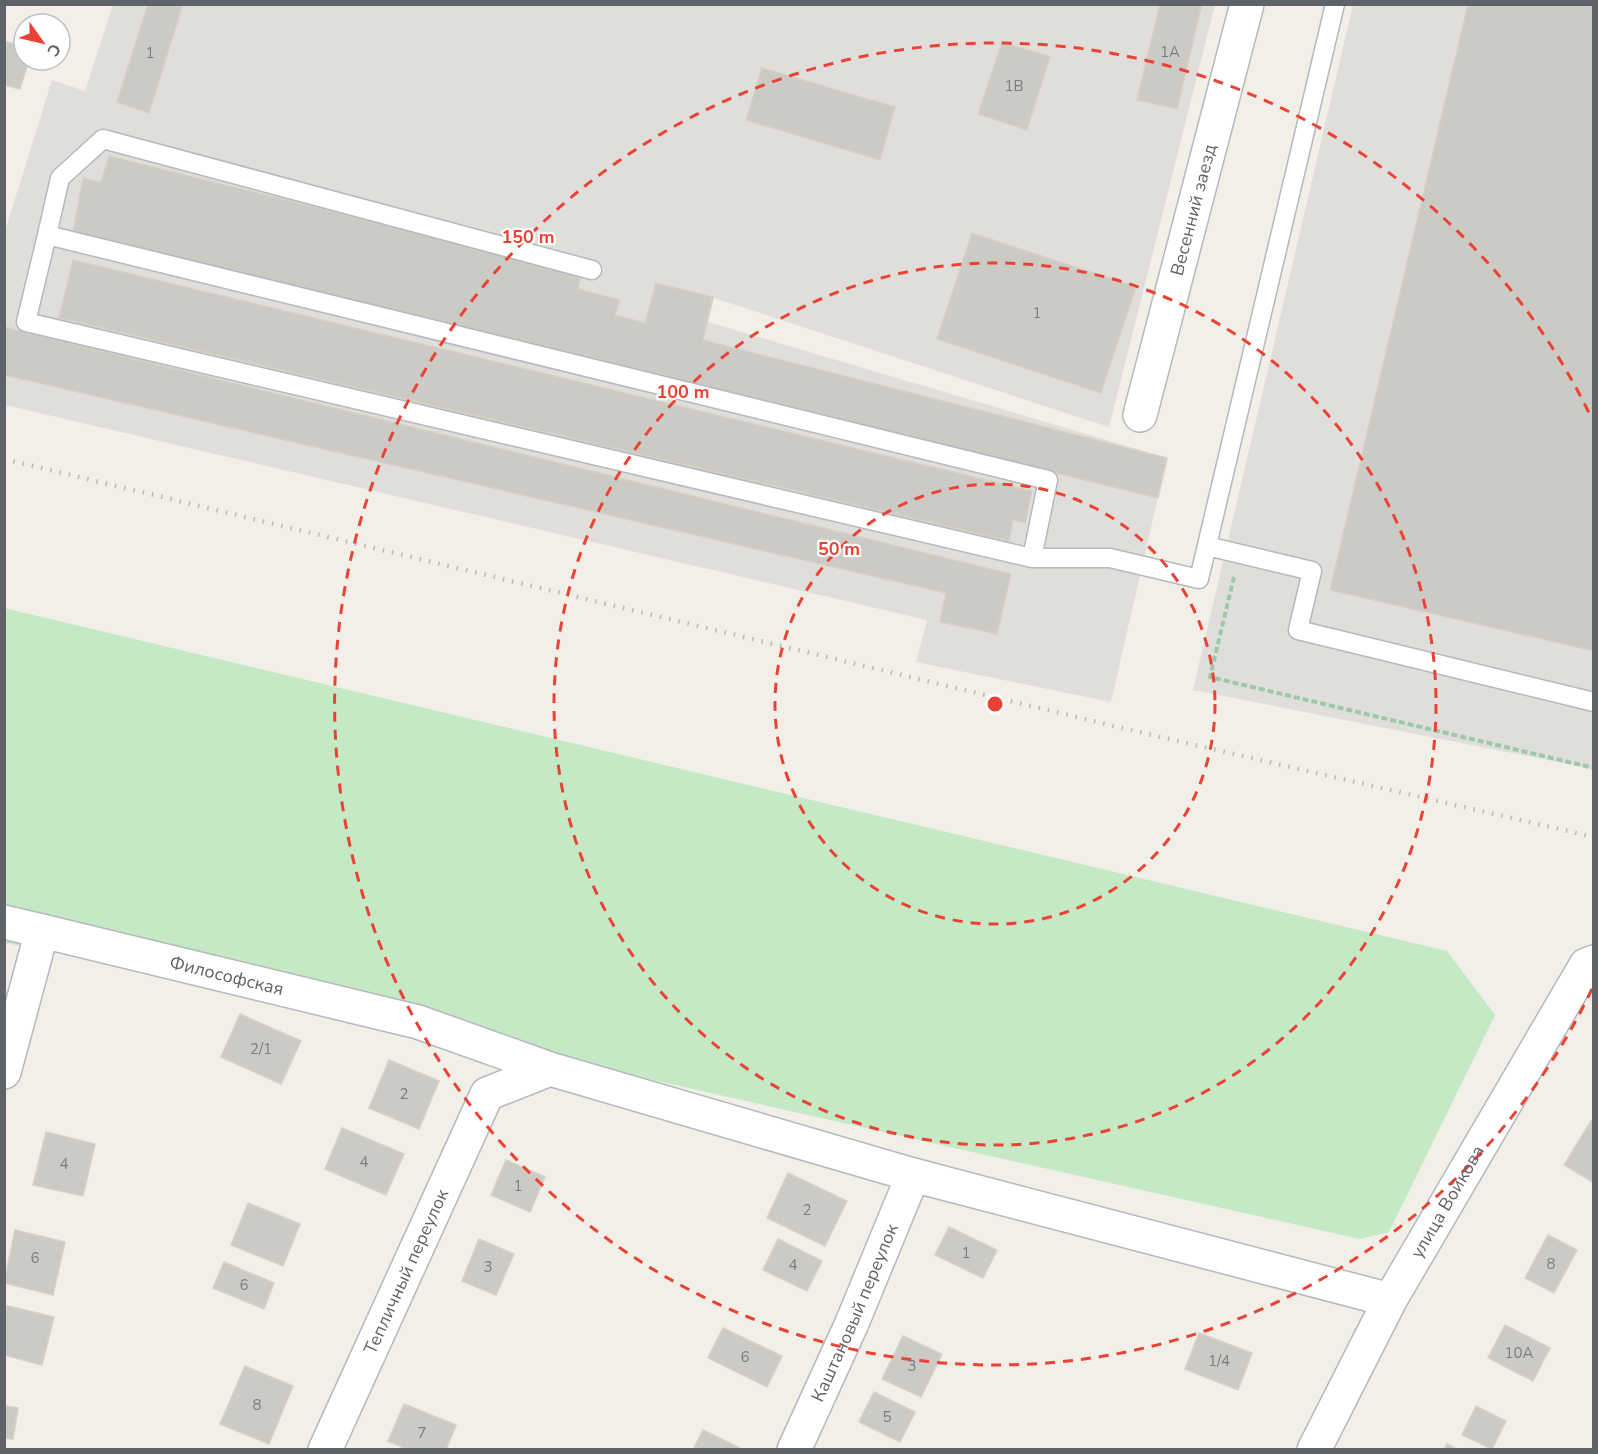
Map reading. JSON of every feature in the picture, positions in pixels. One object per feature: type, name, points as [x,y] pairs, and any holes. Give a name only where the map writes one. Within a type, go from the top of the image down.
[{"type":"street","name":"Весенний заезд","points":[[1140,415],[1247,4]]},
{"type":"street","name":"Философская","points":[[4,922],[418,1022],[550,1069],[913,1175],[1390,1300]]},
{"type":"street","points":[[4,1072],[42,931]]},
{"type":"street","name":"улица Войкова","points":[[1314,1449],[1390,1300],[1586,965],[1593,962]]},
{"type":"street","name":"Тепличный переулок","points":[[325,1449],[487,1094],[550,1069]]},
{"type":"street","name":"Каштановый переулок","points":[[794,1449],[852,1323],[913,1175]]},
{"type":"lane","points":[[592,270],[103,139],[60,178],[26,322],[1032,558],[1110,558],[1199,579],[1335,4]]},
{"type":"lane","points":[[47,235],[1048,480],[1032,558]]},
{"type":"lane","points":[[1207,546],[1312,571],[1298,630],[1593,702]]},
{"type":"path","points":[[1239,553],[1210,677],[1593,768]]},
{"type":"shaded area","points":[[113,5],[1215,5],[1109,427],[714,298],[708,322],[1167,458],[1111,702],[916,662],[927,620],[5,405],[5,231],[52,80],[85,91]]},
{"type":"shaded area","points":[[1353,5],[1593,5],[1593,769],[1193,690]]},
{"type":"green space","points":[[4,608],[1447,951],[1495,1015],[1389,1232],[1360,1239],[176,973],[5,943]]},
{"type":"building","points":[[148,4],[183,4],[149,113],[117,102]]},
{"type":"building","points":[[1160,4],[1202,4],[1177,109],[1137,100]]},
{"type":"building","points":[[1468,4],[1594,4],[1594,651],[1330,590]]},
{"type":"building","points":[[4,41],[12,43],[12,72],[25,72],[20,89],[4,85]]},
{"type":"building","points":[[1002,42],[1050,57],[1027,130],[978,114]]},
{"type":"building","points":[[762,68],[895,107],[880,160],[746,120]]},
{"type":"building","points":[[109,156],[581,273],[578,289],[620,300],[615,315],[645,323],[656,283],[713,297],[703,340],[1167,458],[1158,498],[73,233],[83,178],[101,182]]},
{"type":"building","points":[[972,233],[1136,287],[1101,393],[937,339]]},
{"type":"building","points":[[73,260],[1032,491],[1025,523],[1013,520],[1009,541],[59,318]]},
{"type":"building","points":[[4,327],[1011,574],[997,634],[940,622],[946,593],[4,375]]},
{"type":"building","points":[[240,1014],[301,1041],[281,1084],[221,1057]]},
{"type":"building","points":[[389,1060],[439,1081],[419,1129],[369,1108]]},
{"type":"building","points":[[1591,1121],[1594,1122],[1594,1183],[1564,1165]]},
{"type":"building","points":[[342,1128],[404,1154],[386,1195],[325,1169]]},
{"type":"building","points":[[46,1132],[95,1144],[83,1196],[33,1185]]},
{"type":"building","points":[[506,1160],[545,1177],[530,1212],[491,1195]]},
{"type":"building","points":[[788,1173],[847,1201],[825,1246],[767,1218]]},
{"type":"building","points":[[248,1203],[300,1224],[283,1266],[231,1245]]},
{"type":"building","points":[[949,1227],[997,1250],[983,1278],[935,1255]]},
{"type":"building","points":[[15,1230],[65,1242],[53,1295],[4,1283]]},
{"type":"building","points":[[1548,1235],[1577,1250],[1554,1293],[1525,1278]]},
{"type":"building","points":[[479,1239],[514,1254],[496,1295],[462,1281]]},
{"type":"building","points":[[778,1239],[822,1261],[807,1291],[763,1270]]},
{"type":"building","points":[[224,1262],[274,1283],[264,1309],[213,1288]]},
{"type":"building","points":[[4,1305],[54,1317],[42,1365],[4,1355]]},
{"type":"building","points":[[1505,1325],[1550,1348],[1533,1381],[1488,1358]]},
{"type":"building","points":[[723,1328],[782,1356],[767,1387],[708,1358]]},
{"type":"building","points":[[1199,1333],[1252,1353],[1238,1390],[1185,1369]]},
{"type":"building","points":[[903,1336],[942,1354],[921,1397],[882,1379]]},
{"type":"building","points":[[245,1366],[293,1386],[269,1444],[220,1424]]},
{"type":"building","points":[[874,1392],[915,1412],[900,1442],[859,1422]]},
{"type":"building","points":[[404,1404],[456,1425],[446,1450],[409,1450],[388,1441]]},
{"type":"building","points":[[4,1406],[18,1408],[13,1439],[4,1438]]},
{"type":"building","points":[[1476,1406],[1506,1421],[1492,1449],[1462,1435]]},
{"type":"building","points":[[703,1430],[740,1448],[739,1450],[693,1450]]},
{"type":"building","points":[[1447,1444],[1458,1450],[1444,1450]]},
{"type":"railway","points":[[4,459],[1143,733],[1594,837]]}]
